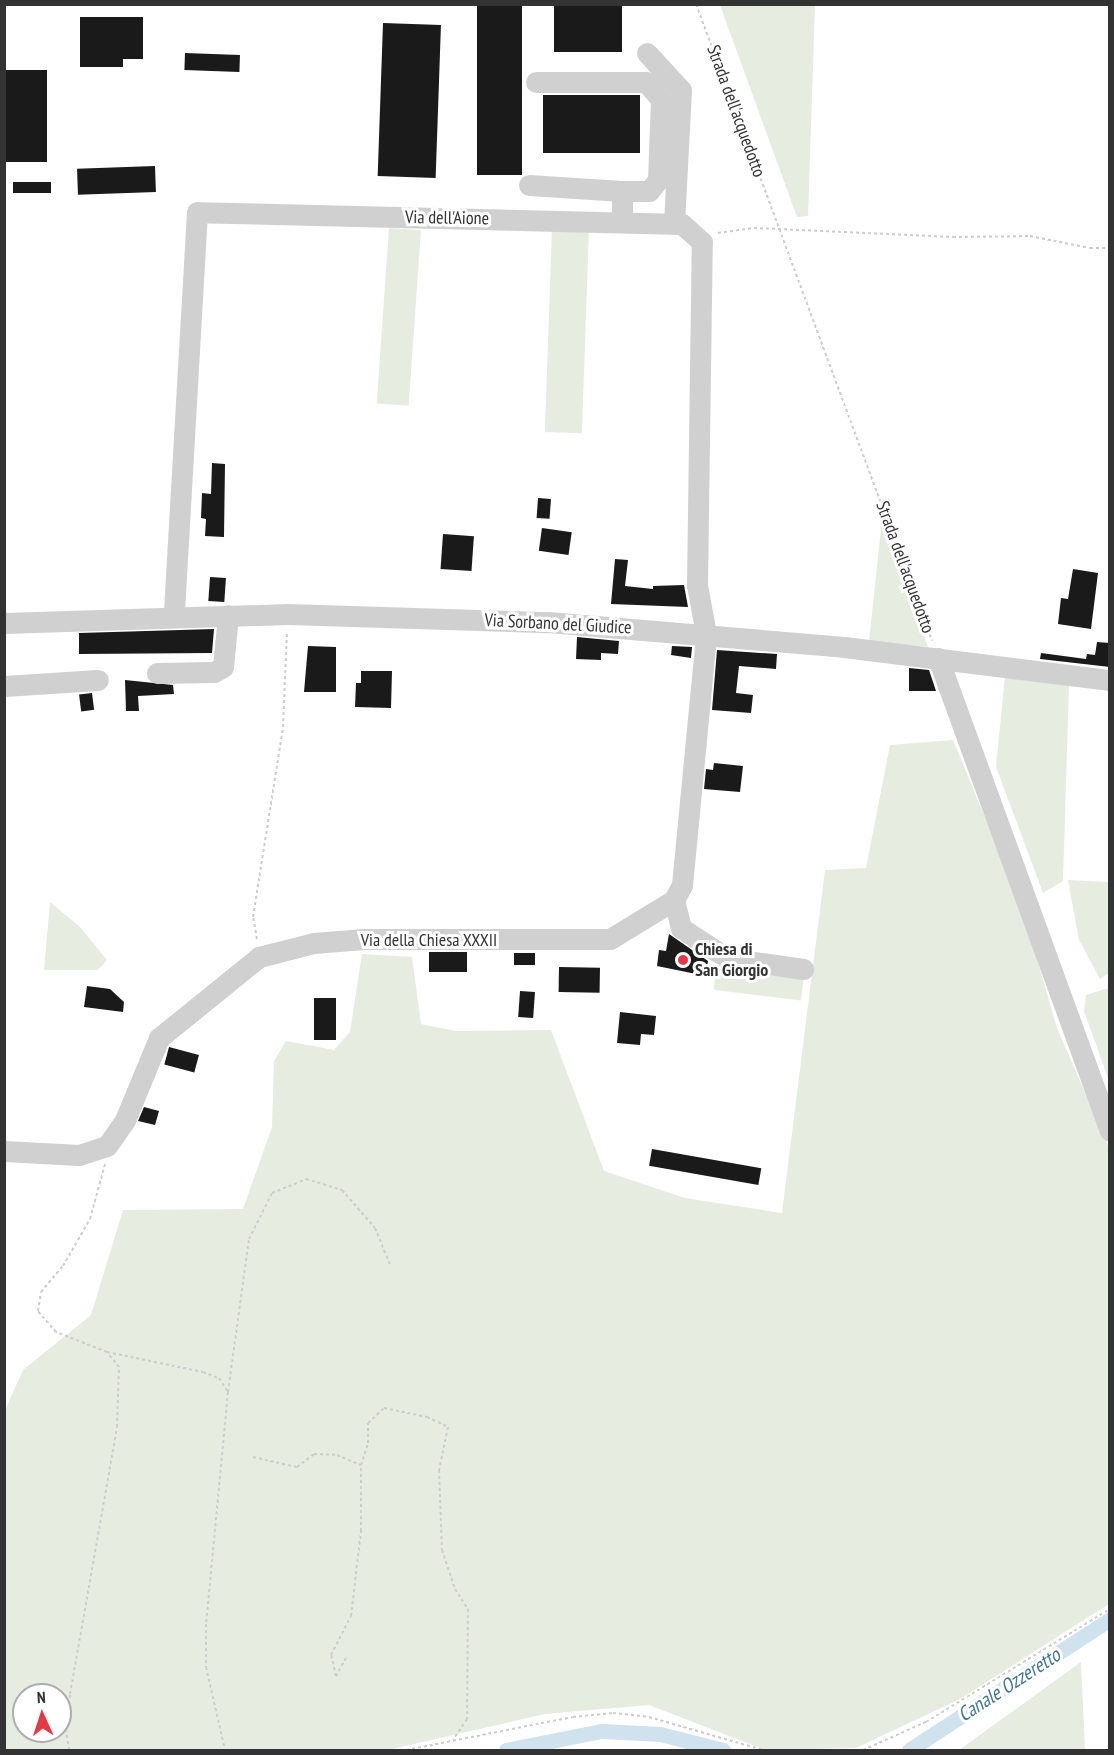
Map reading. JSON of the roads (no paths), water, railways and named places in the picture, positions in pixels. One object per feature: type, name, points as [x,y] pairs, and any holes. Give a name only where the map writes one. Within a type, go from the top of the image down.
[{"type":"street","points":[[646,53],[681,90],[674,224]]},
{"type":"street","points":[[529,185],[649,191],[658,180],[661,99],[646,82],[536,82]]},
{"type":"street","points":[[622,191],[622,222]]},
{"type":"street","name":"Via dell'Aione","points":[[174,616],[197,212],[682,224],[702,242],[697,585],[706,634]]},
{"type":"street","points":[[157,673],[214,672],[223,667],[228,615]]},
{"type":"street","name":"Via Sorbano del Giudice","points":[[4,623],[228,615],[548,622],[706,634],[939,658],[1110,680]]},
{"type":"street","points":[[706,634],[682,885],[674,900],[681,928],[727,958],[803,969]]},
{"type":"street","points":[[939,658],[1110,1131]]},
{"type":"street","points":[[4,686],[98,680]]},
{"type":"street","name":"Via della Chiesa XXXII","points":[[4,1151],[79,1155],[107,1146],[125,1120],[159,1038],[259,957],[314,943],[364,939],[610,939],[674,900]]},
{"type":"waterway","name":"Canale Ozzeretto","points":[[909,1750],[1110,1619]]},
{"type":"waterway","name":"Canale Ozzeretto","points":[[506,1750],[601,1731],[660,1734],[723,1750]]},
{"type":"place","name":"Chiesa di San Giorgio","points":[[683,960]]}]
